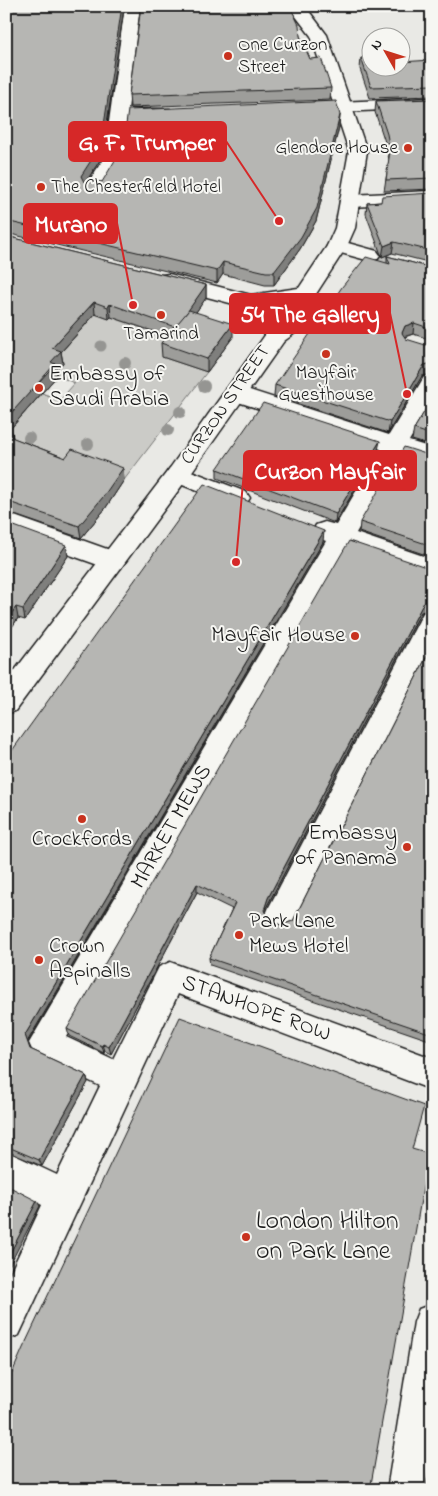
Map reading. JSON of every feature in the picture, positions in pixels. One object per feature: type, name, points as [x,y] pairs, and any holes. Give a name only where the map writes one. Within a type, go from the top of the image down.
[{"type":"street","points":[[254,301],[274,300],[305,294],[337,246],[345,228],[358,151],[319,35],[296,6]]},
{"type":"street","points":[[94,189],[113,158],[132,13]]},
{"type":"street","points":[[301,108],[432,103]]},
{"type":"street","points":[[120,115],[177,113]]},
{"type":"street","points":[[350,201],[432,197]]},
{"type":"street","points":[[337,246],[370,255]]},
{"type":"street","points":[[153,276],[268,306],[278,318],[276,336]]},
{"type":"street","name":"CURZON STREET","points":[[6,703],[178,474],[276,336],[296,324],[312,303],[305,294]]},
{"type":"street","points":[[341,537],[395,444],[424,410],[432,382]]},
{"type":"street","points":[[234,393],[432,457]]},
{"type":"street","points":[[178,474],[261,506]]},
{"type":"street","points":[[6,522],[112,562]]},
{"type":"street","points":[[306,524],[432,569]]},
{"type":"street","name":"MARKET MEWS","points":[[120,1079],[45,1044],[341,537]]},
{"type":"street","points":[[280,917],[432,620]]},
{"type":"street","name":"STANHOPE ROW","points":[[6,1322],[120,1079],[170,978],[432,1074]]},
{"type":"street","points":[[6,1168],[43,1186],[63,1199]]},
{"type":"street","points":[[406,1490],[432,1322]]},
{"type":"shaded area","points":[[95,314],[109,319],[111,317],[176,340],[162,357],[207,372],[124,480],[74,461],[63,474],[6,434],[42,393],[60,400],[75,383],[52,374],[54,360]]},
{"type":"building","points":[[6,6],[122,6],[101,145],[81,176],[84,182],[102,182],[123,147],[128,110],[336,101],[340,115],[317,208],[301,237],[274,272],[266,272],[223,262],[217,271],[6,221]]},
{"type":"building","name":"One Curzon Street","points":[[141,6],[290,6],[299,25],[300,36],[310,59],[321,58],[331,88],[129,95]]},
{"type":"building","points":[[432,60],[432,85],[371,87],[368,78],[410,78],[410,61]]},
{"type":"building","name":"Glendore House","points":[[432,99],[432,178],[386,180],[390,150],[387,134],[376,101]]},
{"type":"building","points":[[432,193],[432,251],[394,242],[384,246],[367,203],[381,202],[382,196]]},
{"type":"building","points":[[6,236],[206,285],[175,327],[110,304],[108,307],[94,302],[52,348],[61,351],[51,362],[55,364],[6,419]]},
{"type":"building","points":[[387,256],[432,268],[432,329],[414,323],[405,326],[402,333],[406,339],[432,347],[432,363],[424,365],[390,422],[275,385],[342,287],[366,257],[390,264]]},
{"type":"building","points":[[189,310],[233,324],[207,359],[161,343]]},
{"type":"building","points":[[432,399],[432,435],[414,429]]},
{"type":"building","points":[[263,403],[380,441],[336,514],[217,469]]},
{"type":"building","points":[[6,435],[65,458],[72,449],[123,468],[103,497],[79,526],[6,501]]},
{"type":"building","points":[[404,447],[432,456],[432,546],[360,522]]},
{"type":"building","points":[[204,484],[324,531],[25,1035],[30,1049],[86,1075],[39,1160],[6,1146],[6,759]]},
{"type":"building","points":[[6,523],[66,545],[23,609],[16,607],[6,621]]},
{"type":"building","points":[[349,541],[432,569],[432,600],[424,602],[268,898],[264,910],[269,921],[281,925],[293,921],[432,646],[432,1034],[209,958],[235,903],[197,884],[109,1047],[103,1044],[102,1046],[67,1029]]},
{"type":"building","name":"London Hilton on Park Lane","points":[[180,1017],[424,1106],[412,1149],[429,1154],[370,1490],[6,1490],[6,1387]]},
{"type":"building","points":[[6,1185],[37,1201],[6,1261]]},
{"type":"tunnel","points":[[370,255],[392,261]]},
{"type":"place","name":"One Curzon Street","points":[[228,56]]},
{"type":"place","name":"Glendore House","points":[[408,148]]},
{"type":"place","name":"The Chesterfield Hotel","points":[[41,187]]},
{"type":"place","name":"G. F. Trumper","points":[[279,221]]},
{"type":"place","name":"Murano","points":[[133,305]]},
{"type":"place","name":"Tamarind","points":[[161,315]]},
{"type":"place","name":"Mayfair Guesthouse","points":[[326,354]]},
{"type":"place","name":"Embassy of Saudi Arabia","points":[[39,388]]},
{"type":"place","name":"54 The Gallery","points":[[407,394]]},
{"type":"place","name":"Curzon Mayfair","points":[[236,562]]},
{"type":"place","name":"Mayfair House","points":[[355,636]]},
{"type":"place","name":"Crockfords","points":[[82,819]]},
{"type":"place","name":"Embassy of Panama","points":[[407,847]]},
{"type":"place","name":"Park Lane Mews Hotel","points":[[239,935]]},
{"type":"place","name":"Crown Aspinalls","points":[[39,960]]},
{"type":"place","name":"London Hilton on Park Lane","points":[[246,1237]]}]
